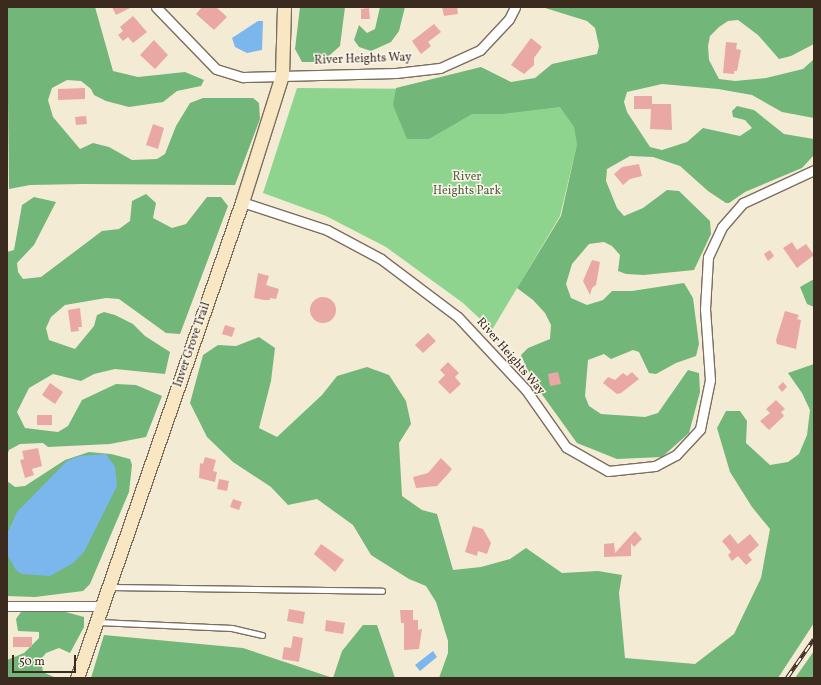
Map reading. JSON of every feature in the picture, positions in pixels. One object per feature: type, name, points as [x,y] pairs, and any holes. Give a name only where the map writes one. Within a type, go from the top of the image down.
[{"type":"street","name":"River Heights Way","points":[[156,7],[216,69],[243,77],[396,73],[440,68],[480,50],[509,19],[515,7]]},
{"type":"street","name":"Inver Grove Trail","points":[[77,678],[242,202],[282,75],[284,7]]},
{"type":"street","name":"River Heights Way","points":[[242,202],[327,230],[381,259],[458,317],[526,390],[566,447],[608,471],[655,466],[676,455],[700,429],[710,380],[705,309],[708,257],[722,227],[743,203],[814,170]]},
{"type":"street","points":[[7,606],[102,606]]},
{"type":"lane","points":[[108,587],[382,591]]},
{"type":"lane","points":[[96,622],[232,628],[262,634]]},
{"type":"green space","points":[[7,7],[95,7],[113,71],[138,77],[185,72],[204,80],[201,86],[177,91],[163,102],[129,107],[106,101],[94,95],[91,89],[81,81],[67,80],[52,88],[48,100],[53,117],[80,149],[93,143],[109,147],[132,160],[157,159],[165,154],[176,126],[190,103],[203,98],[253,98],[259,103],[260,119],[235,185],[82,184],[30,185],[9,189]]},
{"type":"green space","points":[[300,7],[345,7],[340,46],[322,62],[302,62],[295,49]]},
{"type":"green space","points":[[380,7],[405,7],[399,31],[391,42],[371,51],[359,47],[354,40],[359,25],[367,33],[375,29]]},
{"type":"green space","points":[[542,7],[814,7],[814,44],[791,56],[779,59],[758,35],[738,20],[728,21],[719,27],[710,36],[708,46],[709,60],[719,79],[735,81],[766,78],[803,69],[814,59],[814,118],[782,112],[752,95],[718,89],[662,84],[627,92],[624,102],[627,112],[650,147],[662,150],[687,142],[703,128],[740,136],[752,128],[745,120],[733,117],[732,111],[737,106],[754,110],[784,134],[814,139],[814,155],[802,168],[745,192],[729,203],[726,203],[708,191],[680,166],[653,157],[630,156],[607,169],[606,181],[617,208],[624,216],[643,208],[667,190],[679,191],[710,221],[711,234],[694,270],[644,275],[626,274],[618,271],[620,255],[612,246],[604,242],[589,244],[572,264],[566,284],[571,298],[587,305],[603,300],[612,291],[632,291],[684,283],[693,298],[699,344],[696,356],[676,363],[656,374],[649,373],[639,352],[633,350],[611,359],[604,354],[588,360],[585,396],[589,406],[601,414],[645,417],[658,413],[688,370],[699,373],[700,392],[689,433],[662,457],[617,459],[577,443],[533,382],[521,355],[528,348],[550,339],[551,325],[545,313],[533,300],[517,288],[561,216],[577,144],[574,127],[560,107],[502,114],[472,114],[429,139],[407,139],[393,105],[396,88],[481,67],[511,82],[535,78],[552,64],[597,54],[599,46],[595,28],[587,21]]},
{"type":"green space","name":"River Heights Park","points":[[297,88],[590,90],[560,216],[492,330],[463,303],[386,247],[326,216],[263,193]]},
{"type":"green space","points":[[146,194],[156,203],[153,218],[172,228],[186,224],[207,197],[221,197],[228,206],[180,334],[166,333],[119,299],[106,298],[65,305],[51,317],[46,328],[49,340],[75,349],[94,326],[97,315],[104,312],[115,315],[133,324],[145,336],[170,352],[165,374],[115,369],[94,374],[81,381],[53,374],[29,388],[17,412],[25,428],[58,432],[68,426],[82,400],[116,384],[136,385],[162,396],[146,437],[110,444],[48,447],[43,443],[20,444],[9,450],[7,455],[7,252],[14,250],[22,205],[34,197],[56,202],[34,245],[17,263],[18,272],[23,279],[41,277],[102,231],[119,229],[130,221],[132,201]]},
{"type":"green space","points":[[814,279],[814,307],[807,304],[800,287]]},
{"type":"green space","points":[[259,337],[275,348],[271,381],[259,428],[277,437],[322,395],[337,376],[367,367],[389,375],[406,401],[411,424],[399,443],[402,496],[422,510],[437,514],[453,570],[481,567],[510,559],[526,548],[562,573],[598,571],[622,575],[619,593],[625,658],[695,664],[734,634],[761,578],[770,529],[752,507],[730,472],[717,428],[726,411],[740,411],[747,421],[746,443],[770,465],[788,462],[799,454],[807,435],[810,410],[802,393],[788,373],[814,364],[814,623],[778,678],[439,678],[448,653],[448,641],[436,602],[426,586],[409,579],[371,555],[353,525],[317,499],[288,505],[271,487],[233,462],[207,437],[190,403],[203,355],[218,345],[236,346]]},
{"type":"green space","points":[[89,452],[111,454],[130,459],[132,465],[129,492],[90,584],[83,591],[35,597],[7,596],[7,481],[15,487],[25,486],[65,460]]},
{"type":"green space","points":[[28,610],[62,611],[84,617],[84,627],[70,653],[59,648],[46,653],[41,659],[43,672],[56,678],[7,678],[7,660],[24,653],[39,638],[39,632],[18,631],[16,619],[21,612]]},
{"type":"green space","points":[[363,625],[377,625],[395,678],[333,678],[342,651]]},
{"type":"green space","points":[[104,635],[243,648],[333,678],[91,678]]},
{"type":"green space","points":[[814,651],[814,678],[795,678]]},
{"type":"water","points":[[258,21],[263,21],[262,50],[247,53],[235,47],[232,38]]},
{"type":"water","points":[[106,454],[115,467],[117,486],[84,552],[73,563],[50,576],[22,574],[16,570],[7,554],[7,534],[17,512],[67,461],[80,456]]},
{"type":"water","points":[[433,651],[437,657],[420,671],[415,665]]},
{"type":"building","points":[[112,7],[132,7],[116,15]]},
{"type":"building","points":[[202,7],[216,7],[227,17],[214,30],[196,14]]},
{"type":"building","points":[[442,7],[457,7],[458,14],[444,16]]},
{"type":"building","points":[[369,8],[370,19],[361,19],[361,9]]},
{"type":"building","points":[[133,16],[147,32],[133,43],[128,37],[123,41],[118,35],[123,31],[120,27]]},
{"type":"building","points":[[434,24],[441,32],[428,42],[431,46],[421,54],[412,41]]},
{"type":"building","points":[[531,38],[542,47],[534,58],[534,65],[524,74],[511,65]]},
{"type":"building","points":[[154,40],[168,55],[155,69],[140,55]]},
{"type":"building","points":[[726,42],[737,43],[736,49],[741,50],[737,71],[734,71],[734,74],[723,73]]},
{"type":"building","points":[[85,88],[85,99],[58,100],[58,89]]},
{"type":"building","points":[[634,96],[652,96],[652,104],[671,104],[672,130],[650,129],[651,109],[634,109]]},
{"type":"building","points":[[86,116],[87,124],[76,125],[75,117]]},
{"type":"building","points":[[153,124],[164,128],[158,149],[146,145]]},
{"type":"building","points":[[639,164],[642,176],[630,179],[623,185],[614,174],[622,167]]},
{"type":"building","points":[[792,242],[797,250],[806,244],[814,255],[797,268],[783,248]]},
{"type":"building","points":[[770,250],[774,256],[768,261],[764,254]]},
{"type":"building","points":[[592,260],[600,262],[596,285],[592,288],[590,295],[583,281]]},
{"type":"building","points":[[258,273],[269,276],[266,285],[279,289],[276,299],[270,298],[270,300],[264,300],[254,298]]},
{"type":"building","points":[[323,297],[332,301],[336,310],[332,319],[323,323],[314,319],[310,310],[314,301]]},
{"type":"building","points":[[80,308],[82,327],[78,327],[79,331],[71,332],[68,310]]},
{"type":"building","points":[[785,311],[799,315],[797,319],[801,320],[796,349],[777,344],[776,340]]},
{"type":"building","points":[[225,325],[235,328],[232,337],[222,334]]},
{"type":"building","points":[[428,333],[436,341],[423,353],[415,345]]},
{"type":"building","points":[[448,362],[459,373],[455,377],[461,384],[450,394],[438,382],[445,375],[440,370]]},
{"type":"building","points":[[558,372],[561,384],[550,386],[548,374]]},
{"type":"building","points":[[632,372],[639,379],[621,393],[617,394],[603,383],[608,377],[615,380],[623,373],[627,376]]},
{"type":"building","points":[[783,382],[787,387],[782,392],[778,387]]},
{"type":"building","points":[[50,383],[63,392],[55,404],[42,395]]},
{"type":"building","points":[[776,400],[785,409],[781,412],[784,416],[769,430],[760,421],[770,413],[766,409]]},
{"type":"building","points":[[37,415],[52,415],[52,425],[37,425]]},
{"type":"building","points":[[38,448],[42,466],[32,469],[34,475],[25,478],[20,460],[24,459],[22,451]]},
{"type":"building","points":[[205,457],[216,460],[213,471],[217,472],[215,482],[199,478],[200,463],[203,464]]},
{"type":"building","points":[[441,458],[452,469],[448,474],[437,486],[416,488],[413,477],[428,473]]},
{"type":"building","points":[[219,479],[229,481],[227,491],[217,489]]},
{"type":"building","points":[[233,499],[242,502],[239,510],[230,507]]},
{"type":"building","points":[[473,526],[483,529],[491,543],[487,554],[478,551],[477,556],[465,552]]},
{"type":"building","points":[[635,531],[642,539],[634,547],[631,543],[631,556],[604,557],[604,544],[614,543],[615,553]]},
{"type":"building","points":[[730,534],[738,544],[750,534],[759,545],[748,555],[752,560],[746,565],[738,556],[732,561],[728,555],[731,552],[722,541]]},
{"type":"building","points":[[321,544],[344,560],[335,572],[314,554]]},
{"type":"building","points":[[289,609],[305,612],[303,624],[287,621]]},
{"type":"building","points":[[400,610],[413,610],[413,620],[418,620],[418,630],[422,629],[419,649],[404,650],[404,623],[401,623]]},
{"type":"building","points":[[326,620],[345,623],[343,634],[325,631]]},
{"type":"building","points":[[293,636],[303,638],[299,662],[282,659],[284,647],[291,648]]},
{"type":"building","points":[[13,637],[32,637],[32,647],[13,647]]},
{"type":"railway","points":[[787,678],[814,639]]}]
